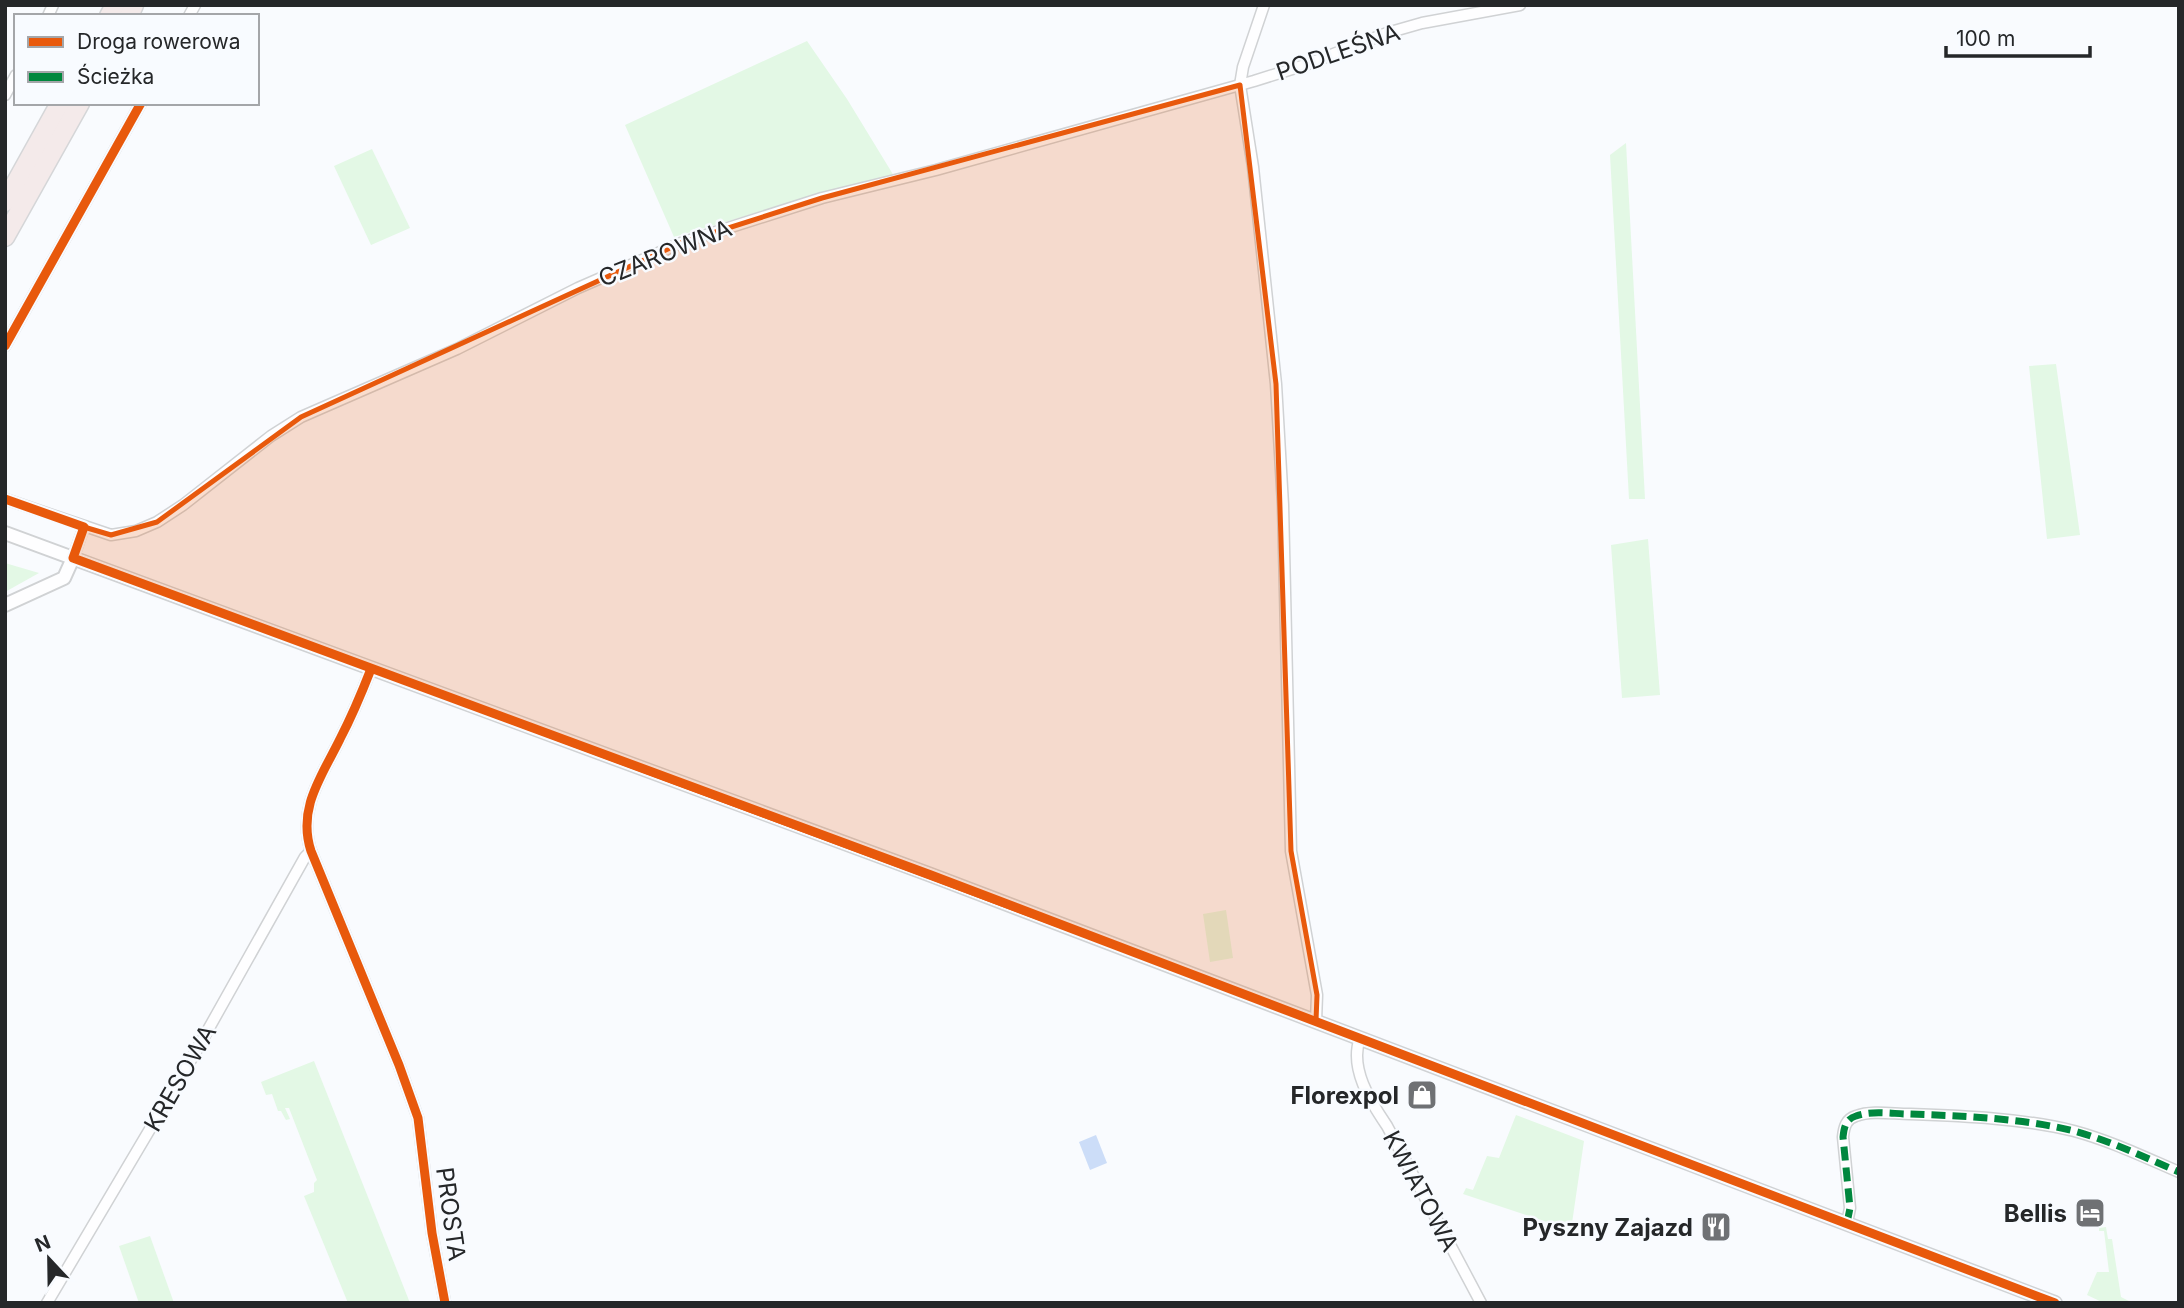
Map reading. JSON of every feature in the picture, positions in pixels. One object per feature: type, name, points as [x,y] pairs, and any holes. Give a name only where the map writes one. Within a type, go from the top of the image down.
[{"type":"highway","points":[[5,202],[59,105]]},
{"type":"highway","points":[[5,237],[79,105]]},
{"type":"street","points":[[1264,5],[1243,67],[1240,85],[1253,167],[1276,393],[1283,505],[1291,851],[1317,995],[1316,1021]]},
{"type":"street","name":"PODLEŚNA","points":[[1240,85],[1422,23],[1520,5]]},
{"type":"street","points":[[5,94],[14,78]]},
{"type":"street","name":"CZAROWNA","points":[[84,527],[111,535],[136,531],[157,522],[191,500],[271,436],[301,416],[457,349],[578,288],[681,243],[822,198],[936,170],[1240,85]]},
{"type":"street","points":[[5,346],[140,105]]},
{"type":"street","points":[[5,499],[84,527],[64,578],[5,605]]},
{"type":"street","points":[[5,533],[931,875],[2054,1303]]},
{"type":"street","name":"PROSTA","points":[[371,669],[341,738],[310,799],[306,829],[311,851],[399,1065],[420,1130],[432,1233],[445,1303]]},
{"type":"street","name":"KRESOWA","points":[[47,1303],[305,857],[311,851]]},
{"type":"street","name":"KWIATOWA","points":[[1360,1038],[1355,1058],[1373,1106],[1387,1126],[1481,1303]]},
{"type":"street","points":[[1847,1223],[1850,1208],[1843,1137],[1845,1126],[1854,1116],[1864,1114],[2030,1122],[2129,1148],[2179,1172]]},
{"type":"highlighted area","points":[[1240,85],[1276,384],[1291,851],[1317,995],[1316,1021],[73,558],[84,527],[111,535],[157,522],[301,417],[681,243],[822,198]]},
{"type":"green space","points":[[807,41],[847,99],[894,176],[841,188],[674,237],[625,125]]},
{"type":"green space","points":[[1626,143],[1645,499],[1629,499],[1610,155]]},
{"type":"green space","points":[[372,149],[410,228],[371,245],[334,166]]},
{"type":"green space","points":[[2056,364],[2080,535],[2047,539],[2029,366]]},
{"type":"green space","points":[[1648,539],[1660,695],[1622,698],[1611,545]]},
{"type":"green space","points":[[5,563],[39,573],[5,592]]},
{"type":"green space","points":[[1226,910],[1233,958],[1210,962],[1203,914]]},
{"type":"green space","points":[[314,1061],[410,1303],[348,1303],[304,1196],[314,1192],[314,1183],[317,1180],[289,1108],[285,1108],[290,1119],[286,1120],[281,1111],[278,1111],[272,1094],[266,1095],[261,1082]]},
{"type":"green space","points":[[1516,1115],[1584,1141],[1571,1230],[1463,1194],[1466,1188],[1473,1190],[1487,1156],[1499,1158]]},
{"type":"green space","points":[[2106,1227],[2108,1239],[2112,1239],[2121,1297],[2133,1303],[2104,1303],[2087,1295],[2097,1272],[2109,1272],[2104,1231],[2099,1231],[2099,1228]]},
{"type":"green space","points":[[150,1236],[174,1303],[139,1303],[119,1246]]},
{"type":"water","points":[[1096,1135],[1107,1163],[1090,1170],[1079,1142]]},
{"type":"marked path","points":[[1847,1223],[1850,1208],[1844,1130],[1850,1119],[1869,1113],[2013,1120],[2054,1127],[2101,1140],[2179,1172]]},
{"type":"cycle path","points":[[5,346],[140,105]]},
{"type":"cycle path","points":[[5,499],[84,527],[73,558],[931,875],[2055,1303]]},
{"type":"cycle path","points":[[371,669],[349,722],[319,779],[309,806],[307,835],[311,851],[418,1118],[432,1233],[445,1303]]},
{"type":"place","name":"Florexpol","points":[[1422,1095]]},
{"type":"place","name":"Bellis","points":[[2090,1213]]},
{"type":"place","name":"Pyszny Zajazd","points":[[1716,1227]]}]
